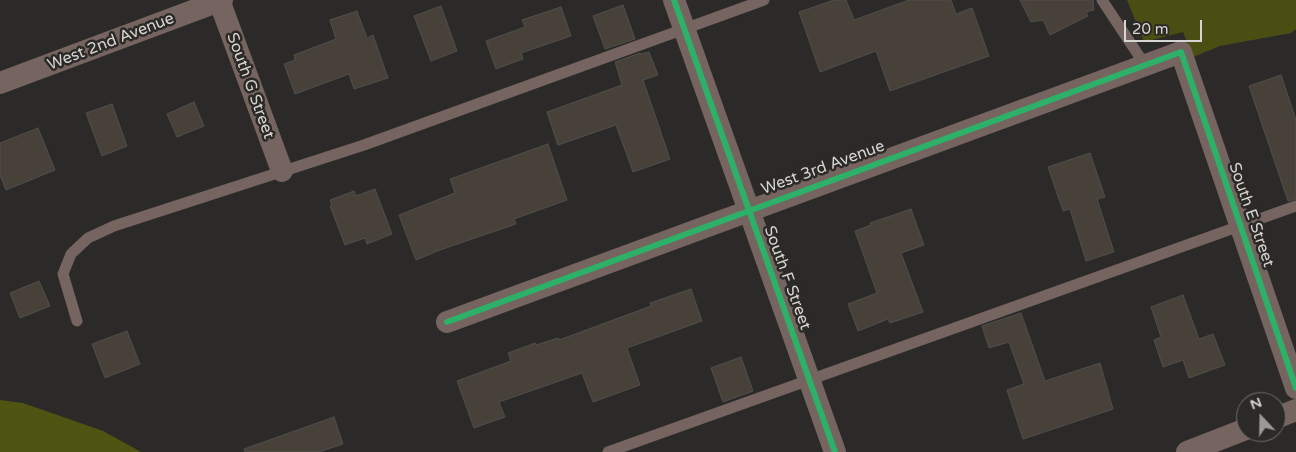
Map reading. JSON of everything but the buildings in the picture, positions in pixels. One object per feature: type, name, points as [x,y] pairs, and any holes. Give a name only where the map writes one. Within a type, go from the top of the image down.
[{"type":"street","name":"West 2nd Avenue","points":[[0,84],[220,0]]},
{"type":"street","name":"South G Street","points":[[220,0],[282,171]]},
{"type":"street","name":"South F Street","points":[[674,0],[835,452]]},
{"type":"street","name":"West 3rd Avenue","points":[[447,322],[1181,52]]},
{"type":"street","name":"South E Street","points":[[1181,52],[1296,388]]},
{"type":"street","points":[[1187,452],[1236,433]]},
{"type":"lane","points":[[77,321],[63,274],[71,254],[88,238],[114,226],[364,144],[764,0]]},
{"type":"lane","points":[[1102,0],[1145,65]]},
{"type":"lane","points":[[608,452],[1296,206]]},
{"type":"green space","points":[[1127,0],[1296,0],[1296,29],[1291,33],[1220,46],[1193,57],[1183,32],[1144,42]]},
{"type":"green space","points":[[0,400],[23,403],[103,431],[141,452],[0,452]]},
{"type":"cycle path","points":[[674,0],[835,452]]},
{"type":"cycle path","points":[[447,322],[1181,52],[1296,388]]}]
